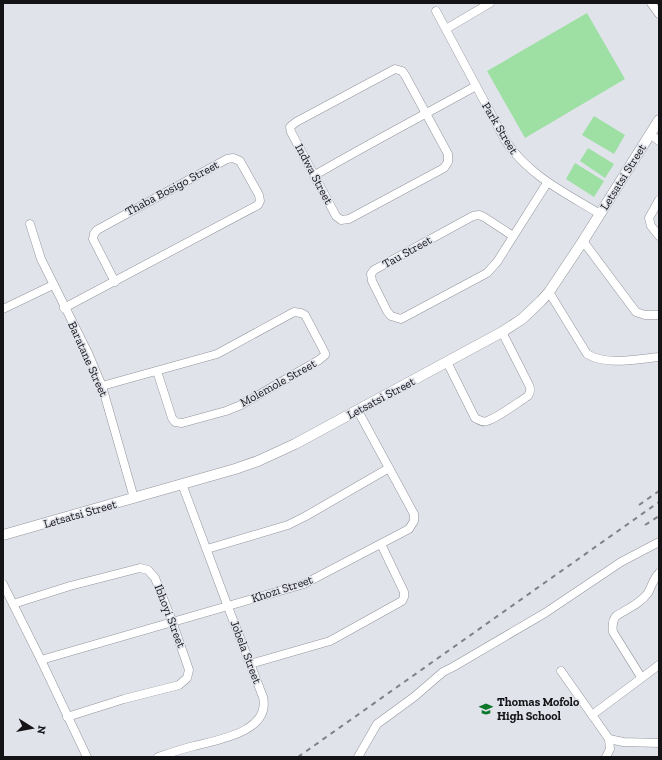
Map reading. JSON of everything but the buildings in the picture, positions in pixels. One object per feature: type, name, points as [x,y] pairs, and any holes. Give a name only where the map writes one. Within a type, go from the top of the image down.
[{"type":"street","points":[[446,29],[490,3]]},
{"type":"street","points":[[651,3],[659,14]]},
{"type":"street","name":"Park Street","points":[[436,10],[511,149],[525,165],[547,183],[600,214]]},
{"type":"street","name":"Indwa Street","points":[[395,70],[404,72],[427,114],[448,154],[448,162],[444,168],[346,220],[341,220],[336,216],[291,132],[291,125],[296,122],[395,70]]},
{"type":"street","points":[[315,175],[366,145],[427,114],[476,86]]},
{"type":"street","name":"Letsatsi Street","points":[[3,535],[235,469],[271,456],[358,411],[502,332],[525,316],[549,292],[659,120]]},
{"type":"street","points":[[650,134],[659,141]]},
{"type":"street","name":"Thaba Bosigo Street","points":[[64,308],[115,282],[258,205],[260,201],[259,195],[240,161],[233,158],[227,159],[97,230],[93,239],[115,282]]},
{"type":"street","name":"Tau Street","points":[[513,236],[484,217],[479,215],[473,216],[374,270],[372,274],[372,282],[389,313],[396,318],[403,318],[487,273],[497,262],[547,183]]},
{"type":"street","points":[[659,200],[649,218],[651,226],[659,236]]},
{"type":"street","name":"Baratane Street","points":[[30,224],[38,252],[52,285],[90,358],[102,386],[134,498]]},
{"type":"street","points":[[583,241],[636,312],[645,314],[659,314]]},
{"type":"street","points":[[3,309],[52,285]]},
{"type":"street","points":[[549,292],[587,354],[592,357],[607,361],[659,357]]},
{"type":"street","name":"Molemole Street","points":[[102,386],[217,354],[296,312],[303,313],[308,318],[325,353],[325,355],[319,360],[241,405],[226,411],[182,423],[175,422],[172,418],[157,371]]},
{"type":"street","points":[[447,362],[475,418],[486,422],[528,396],[530,392],[528,383],[502,332]]},
{"type":"street","name":"Khozi Street","points":[[41,660],[304,584],[409,529],[413,525],[415,519],[414,514],[358,411]]},
{"type":"street","points":[[207,549],[288,525],[389,468]]},
{"type":"street","name":"Jobela Street","points":[[158,757],[232,736],[255,722],[261,713],[264,700],[182,484]]},
{"type":"street","points":[[358,757],[377,724],[414,697],[443,672],[545,613],[621,562],[659,542]]},
{"type":"street","points":[[250,664],[330,641],[402,601],[404,592],[382,544]]},
{"type":"street","name":"Ibhoyi Street","points":[[13,604],[116,574],[142,568],[151,572],[154,576],[172,621],[188,668],[188,676],[184,683],[124,699],[68,717]]},
{"type":"street","points":[[641,677],[613,632],[613,620],[616,616],[643,598],[659,573]]},
{"type":"street","points":[[654,580],[659,587]]},
{"type":"street","points":[[3,584],[87,757]]},
{"type":"street","points":[[592,715],[659,665]]},
{"type":"street","points":[[561,671],[609,739],[610,749],[606,757]]},
{"type":"street","points":[[609,739],[623,742],[659,742]]},
{"type":"green space","points":[[587,13],[625,79],[525,138],[487,71]]},
{"type":"green space","points":[[594,116],[625,135],[614,154],[582,135]]},
{"type":"green space","points":[[588,148],[614,164],[605,178],[580,161]]},
{"type":"green space","points":[[575,163],[604,181],[594,197],[566,179]]},
{"type":"railway","points":[[639,505],[659,491]]},
{"type":"railway","points":[[298,757],[659,502]]},
{"type":"railway","points":[[645,525],[659,516]]},
{"type":"place","name":"Thomas Mofolo High School","points":[[486,709]]}]
